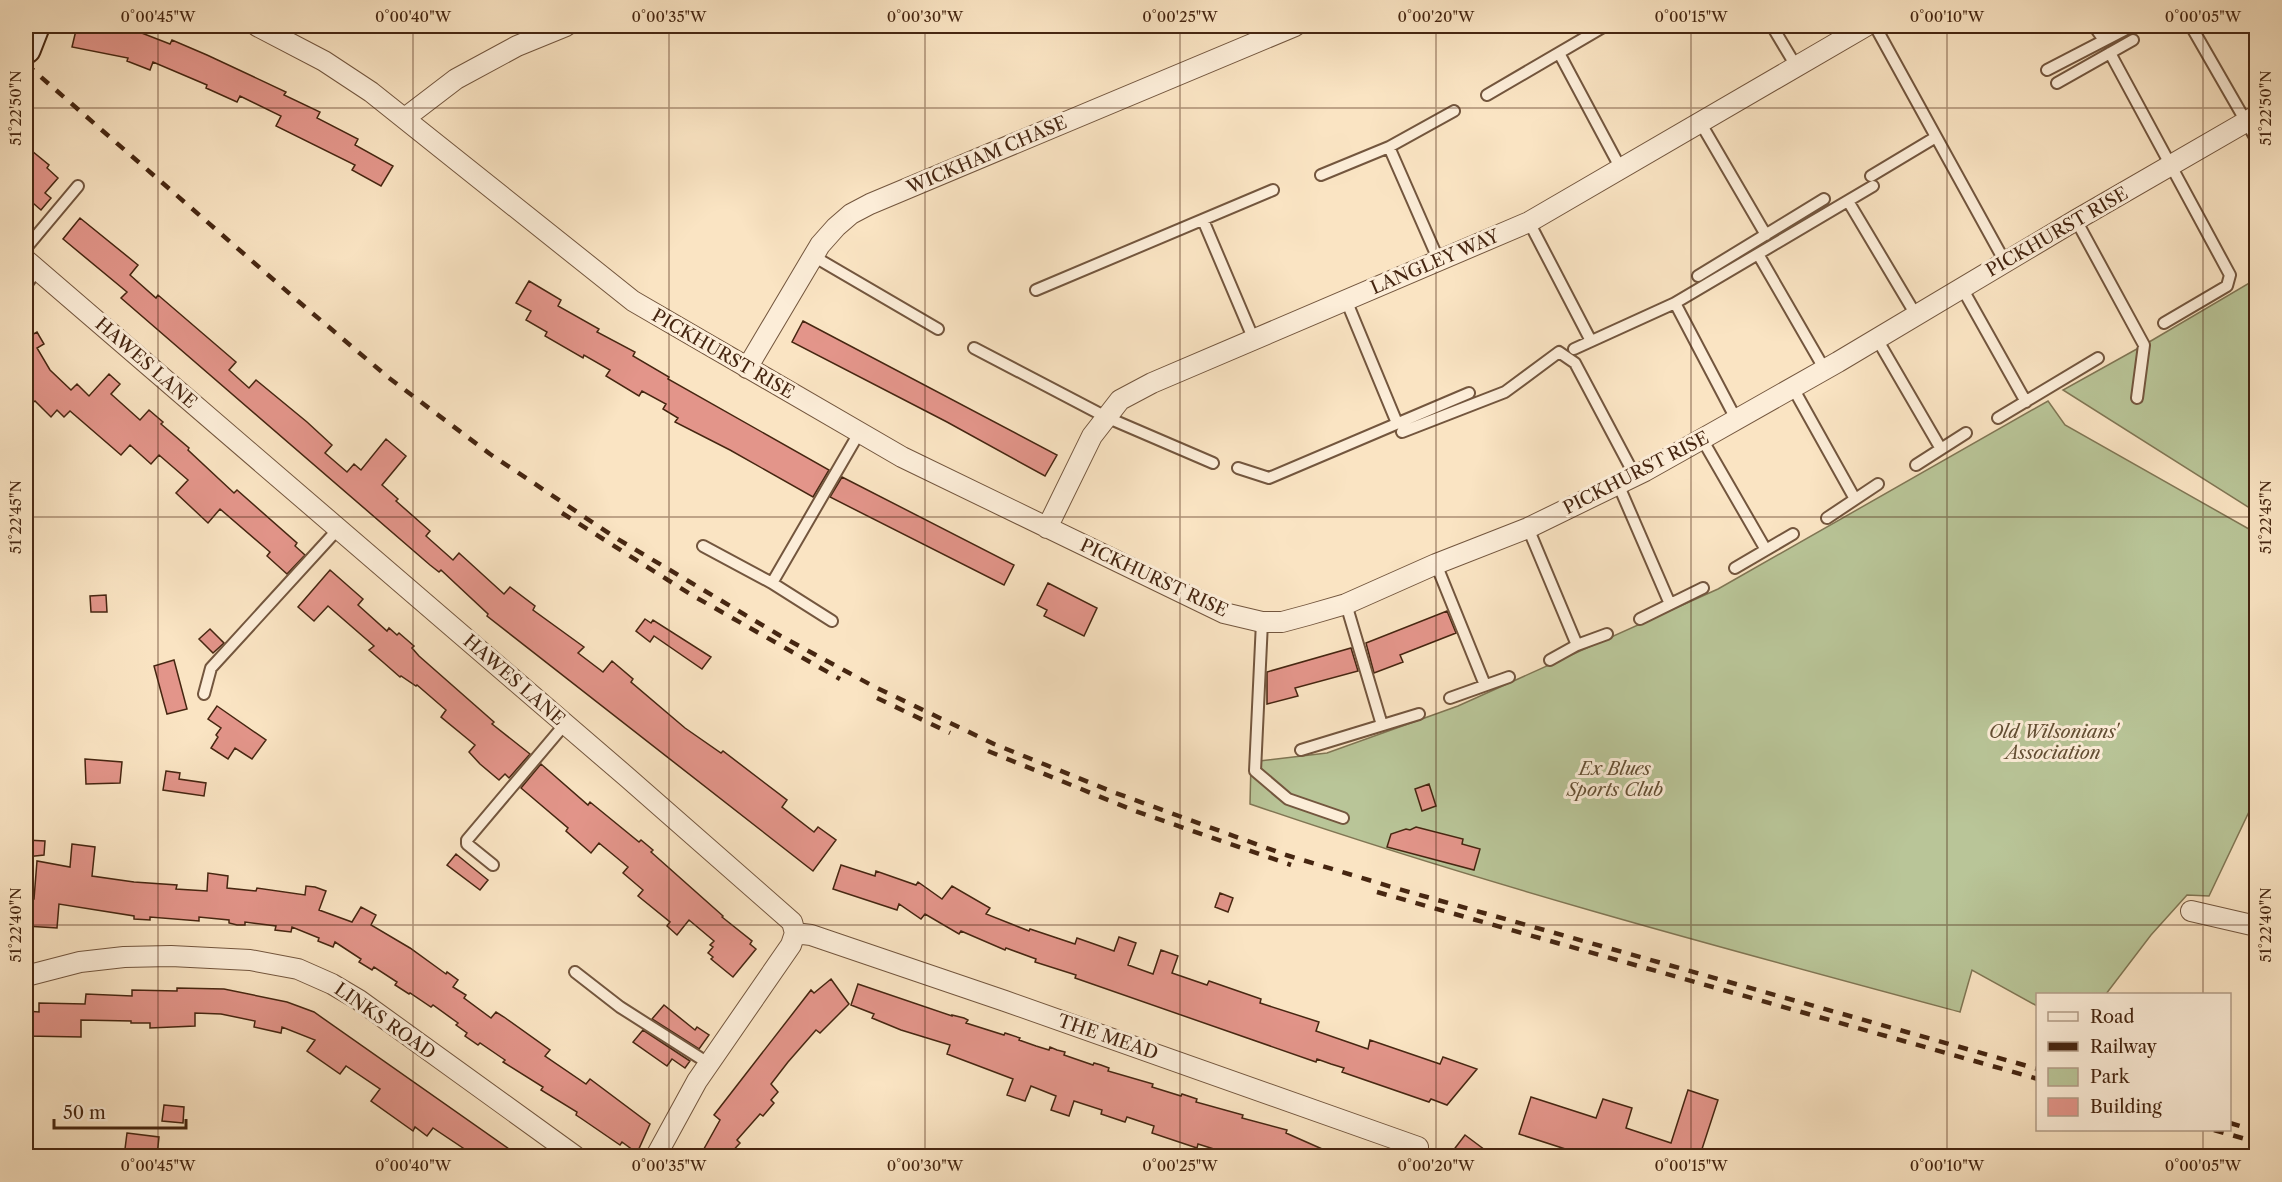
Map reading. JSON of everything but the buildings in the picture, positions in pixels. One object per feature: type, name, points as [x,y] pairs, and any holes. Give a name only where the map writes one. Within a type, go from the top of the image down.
[{"type":"street","name":"PICKHURST RISE","points":[[257,26],[346,75],[405,118],[633,301],[902,457],[1224,613],[1262,622],[1282,622],[1346,604],[1436,564],[1528,528],[1626,480],[1825,370],[2170,166],[2253,125]]},
{"type":"street","points":[[405,118],[456,79],[517,46],[566,26]]},
{"type":"street","name":"WICKHAM CHASE","points":[[747,368],[813,256],[836,227],[851,214],[870,204],[1295,26]]},
{"type":"street","name":"LANGLEY WAY","points":[[1047,528],[1092,436],[1120,400],[1152,383],[1529,222],[1866,26]]},
{"type":"street","name":"HAWES LANE","points":[[29,272],[339,528],[788,916],[795,933]]},
{"type":"street","points":[[2191,911],[2256,926]]},
{"type":"street","points":[[656,1156],[684,1102],[708,1063],[785,955],[795,933]]},
{"type":"street","name":"THE MEAD","points":[[795,933],[811,935],[1016,1005],[1418,1147]]},
{"type":"street","name":"LINKS ROAD","points":[[26,976],[92,960],[149,956],[250,960],[298,969],[332,984],[367,1005],[575,1156]]},
{"type":"lane","points":[[1487,95],[1605,26]]},
{"type":"lane","points":[[1772,26],[1796,66]]},
{"type":"lane","points":[[1875,26],[2005,262]]},
{"type":"lane","points":[[2094,26],[2104,40]]},
{"type":"lane","points":[[2047,70],[2132,26]]},
{"type":"lane","points":[[2192,26],[2253,125]]},
{"type":"lane","points":[[2057,82],[2133,40]]},
{"type":"lane","points":[[1559,52],[1621,169]]},
{"type":"lane","points":[[2110,53],[2230,275],[2227,286],[2164,323]]},
{"type":"lane","points":[[1320,175],[1389,147],[1454,111]]},
{"type":"lane","points":[[1700,122],[1766,235]]},
{"type":"lane","points":[[1574,349],[1675,303],[1848,201],[1872,181],[1936,137]]},
{"type":"lane","points":[[1389,147],[1439,261]]},
{"type":"lane","points":[[26,248],[78,186]]},
{"type":"lane","points":[[1036,290],[1273,190]]},
{"type":"lane","points":[[1698,276],[1824,199]]},
{"type":"lane","points":[[1848,201],[1916,315]]},
{"type":"lane","points":[[1203,220],[1254,340]]},
{"type":"lane","points":[[2076,220],[2144,345],[2137,398]]},
{"type":"lane","points":[[1529,222],[1591,341]]},
{"type":"lane","points":[[1758,254],[1825,370]]},
{"type":"lane","points":[[813,256],[938,329]]},
{"type":"lane","points":[[1962,288],[2026,402]]},
{"type":"lane","points":[[1346,300],[1400,428]]},
{"type":"lane","points":[[1675,303],[1737,419]]},
{"type":"lane","points":[[1877,339],[1941,449]]},
{"type":"lane","points":[[974,348],[1106,417],[1213,463]]},
{"type":"lane","points":[[1238,468],[1269,477],[1505,392],[1559,352],[1575,363],[1626,480],[1670,604]]},
{"type":"lane","points":[[1998,418],[2098,358]]},
{"type":"lane","points":[[1793,388],[1855,499]]},
{"type":"lane","points":[[1400,428],[1469,393]]},
{"type":"lane","points":[[772,583],[859,433]]},
{"type":"lane","points":[[1916,465],[1966,433]]},
{"type":"lane","points":[[1701,439],[1766,550]]},
{"type":"lane","points":[[1827,518],[1878,484]]},
{"type":"lane","points":[[204,694],[211,668],[339,528]]},
{"type":"lane","points":[[1528,528],[1577,645]]},
{"type":"lane","points":[[1735,568],[1793,534]]},
{"type":"lane","points":[[703,546],[772,583],[832,621]]},
{"type":"lane","points":[[1436,564],[1485,685]]},
{"type":"lane","points":[[1640,619],[1703,588]]},
{"type":"lane","points":[[1346,604],[1382,725]]},
{"type":"lane","points":[[1262,622],[1255,771],[1288,799],[1343,818]]},
{"type":"lane","points":[[1550,660],[1577,645],[1606,634]]},
{"type":"lane","points":[[1450,698],[1509,677]]},
{"type":"lane","points":[[1301,750],[1419,714]]},
{"type":"lane","points":[[493,866],[467,844],[467,840],[565,724]]},
{"type":"lane","points":[[575,972],[620,1007],[708,1063]]},
{"type":"green space","points":[[2256,279],[2256,512],[2063,390]]},
{"type":"green space","name":"Old Wilsonians' Association","points":[[2048,401],[2065,425],[2256,533],[2256,797],[2209,896],[2187,895],[2151,935],[2107,993],[2036,993],[2036,1005],[1972,970],[1960,1012],[1514,888],[1250,804],[1251,762],[1327,753],[1458,706],[1718,589]]},
{"type":"railway","points":[[26,64],[389,378],[490,454],[616,538],[779,635],[873,686],[994,744],[1113,792],[1286,855],[1395,888],[2036,1068]]},
{"type":"railway","points":[[562,513],[690,594],[840,679]]},
{"type":"railway","points":[[877,698],[950,733]]},
{"type":"railway","points":[[988,751],[1135,811],[1291,865]]},
{"type":"railway","points":[[1377,892],[2036,1078]]},
{"type":"railway","points":[[2231,1123],[2256,1131]]},
{"type":"railway","points":[[2218,1131],[2256,1142]]},
{"type":"park label","name":"Ex Blues Sports Club","points":[[1615,779]]}]
